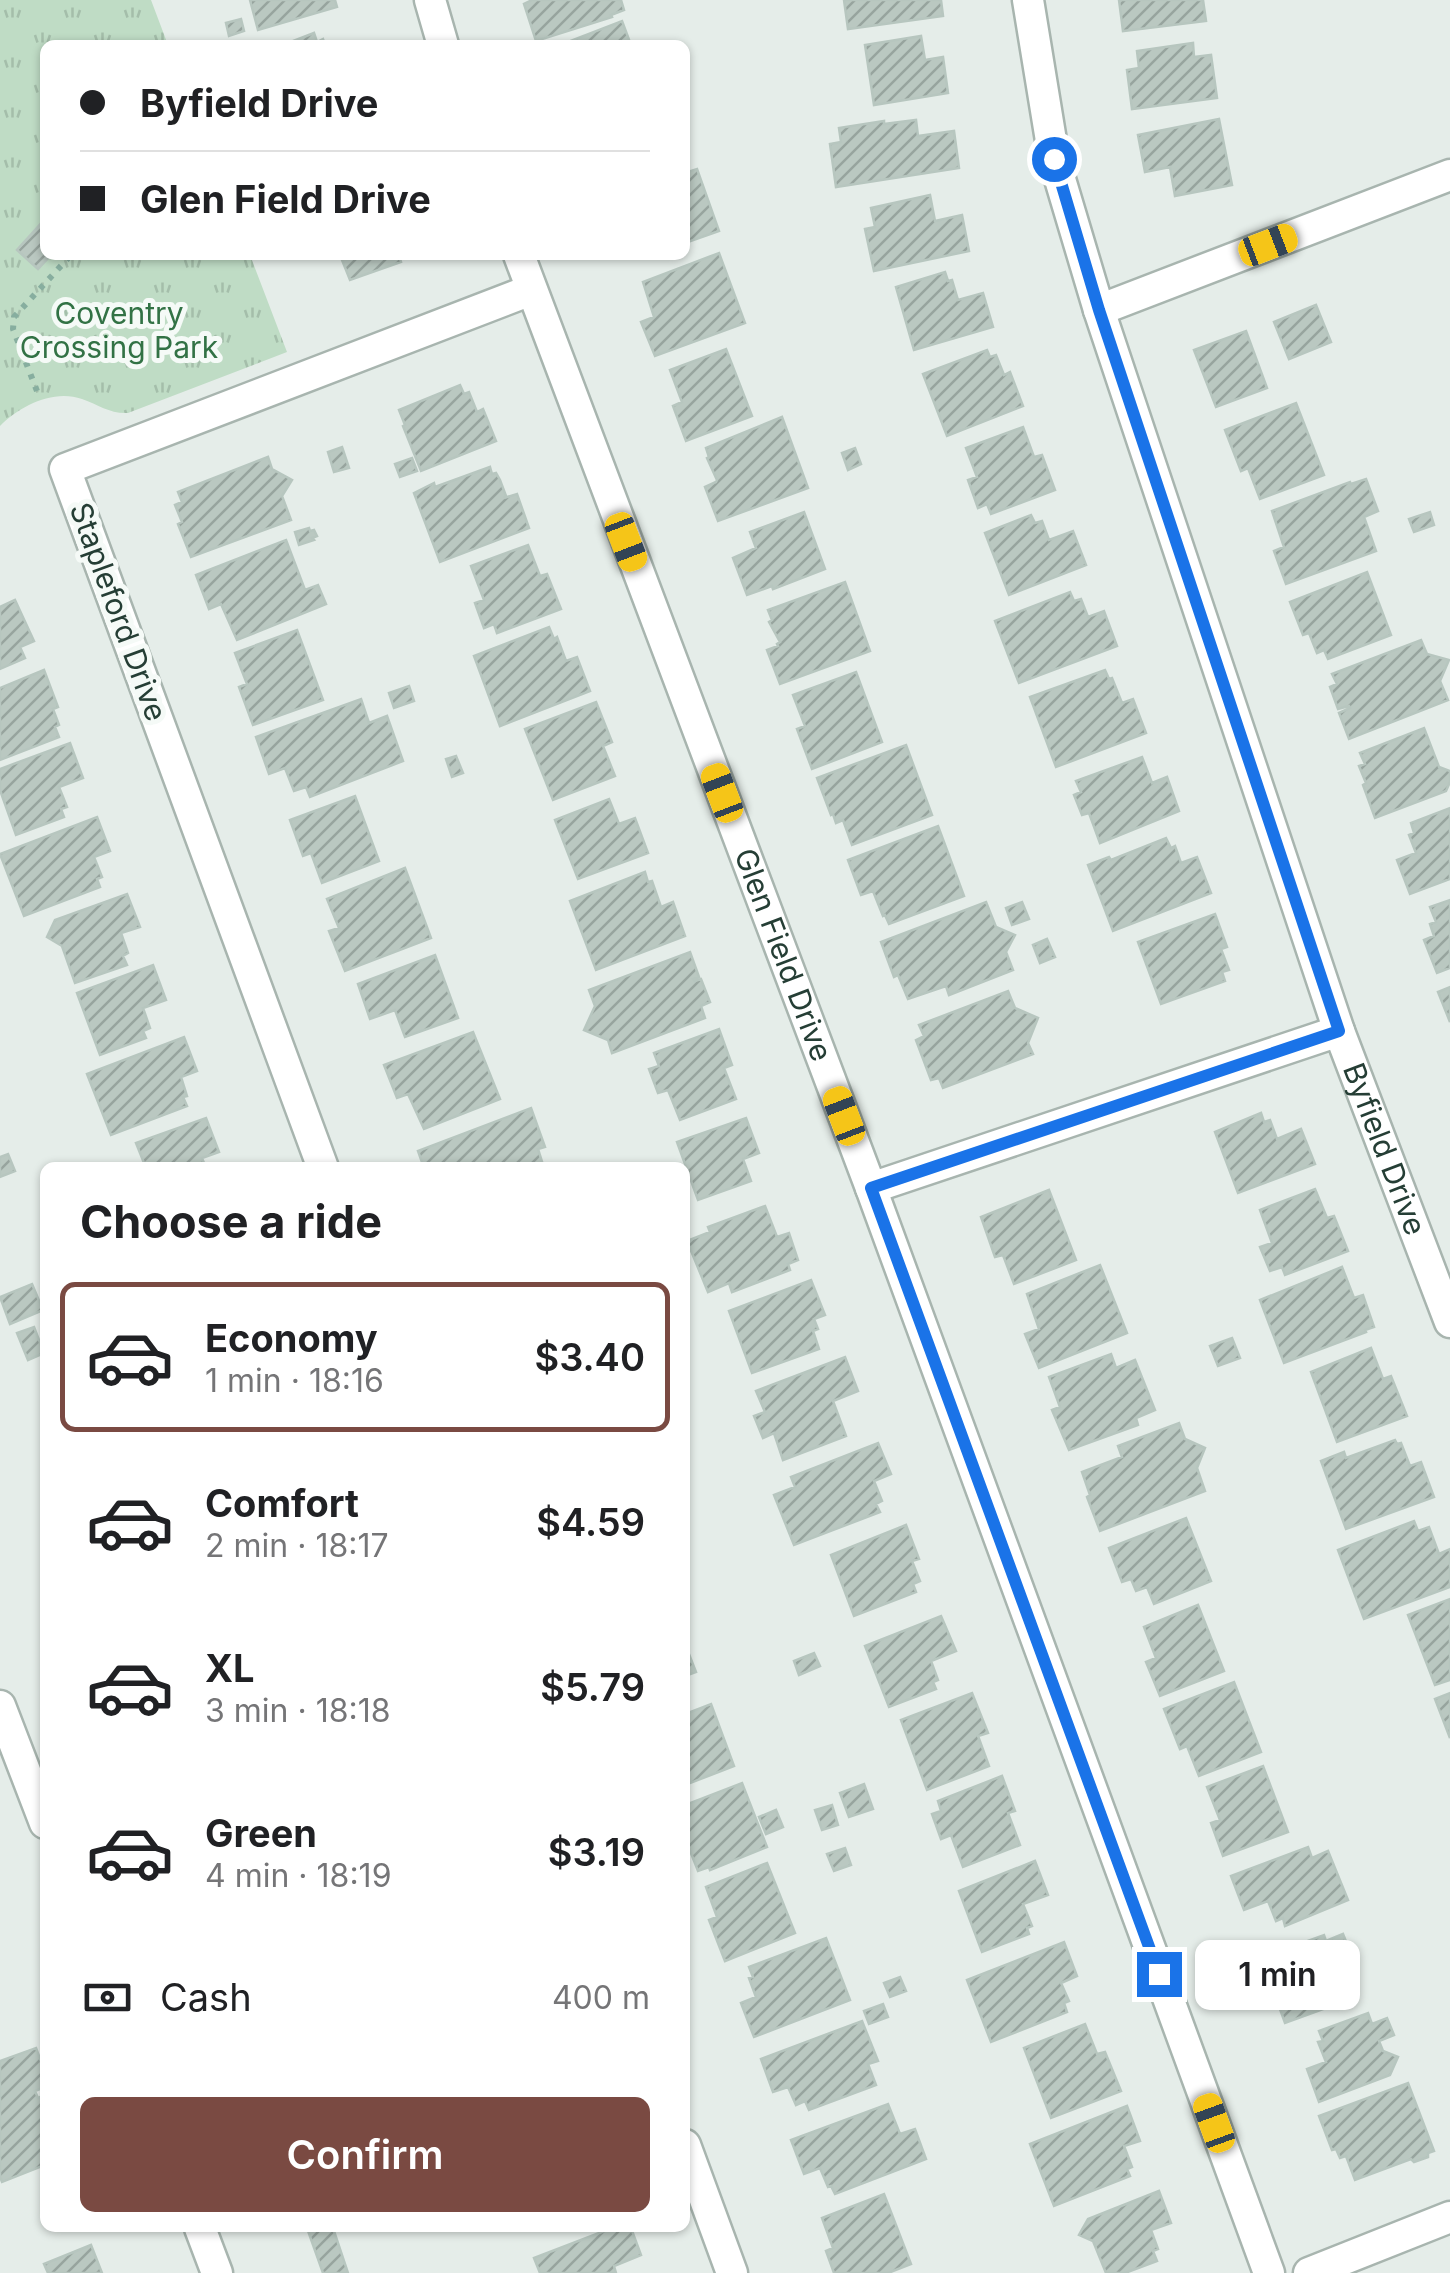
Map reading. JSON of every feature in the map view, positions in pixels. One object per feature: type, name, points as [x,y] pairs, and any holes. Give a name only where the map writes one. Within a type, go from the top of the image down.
[{"type":"street","points":[[430,0],[442,40]]},
{"type":"street","name":"Byfield Drive","points":[[1028,0],[1054,159],[1099,310],[1339,1031],[1450,1322]]},
{"type":"street","points":[[1099,310],[1450,175]]},
{"type":"street","name":"Glen Field Drive","points":[[521,260],[871,1188],[1268,2273]]},
{"type":"street","name":"Stapleford Drive","points":[[321,1162],[65,469],[532,290]]},
{"type":"street","points":[[871,1188],[1339,1031]]},
{"type":"street","points":[[0,1706],[40,1810]]},
{"type":"street","points":[[690,2159],[732,2273]]},
{"type":"street","points":[[1309,2273],[1450,2217]]},
{"type":"street","points":[[202,2232],[217,2273]]},
{"type":"path","points":[[37,390],[13,328],[14,317],[66,260]]},
{"type":"green space","name":"Coventry Crossing Park","points":[[0,0],[151,0],[166,40],[40,40],[40,260],[252,260],[287,352],[128,413],[60,396],[27,406],[0,426]]},
{"type":"building","points":[[250,0],[335,0],[337,7],[258,30]]},
{"type":"building","points":[[532,0],[621,0],[624,10],[536,40],[524,4]]},
{"type":"building","points":[[844,0],[941,0],[943,16],[848,29]]},
{"type":"building","points":[[1119,0],[1203,0],[1206,21],[1123,31]]},
{"type":"building","points":[[241,19],[244,31],[229,36],[226,23]]},
{"type":"building","points":[[622,21],[629,40],[573,40]]},
{"type":"building","points":[[314,33],[316,40],[296,40]]},
{"type":"building","points":[[921,36],[925,60],[943,57],[948,93],[874,105],[865,45]]},
{"type":"building","points":[[1193,43],[1194,57],[1211,55],[1217,98],[1132,109],[1127,70],[1139,68],[1137,51]]},
{"type":"building","points":[[1219,119],[1232,185],[1175,196],[1170,167],[1145,172],[1138,135]]},
{"type":"building","points":[[916,120],[918,136],[954,131],[959,168],[836,187],[830,144],[841,142],[839,128]]},
{"type":"building","points":[[697,169],[719,231],[690,241],[690,171]]},
{"type":"building","points":[[930,195],[935,221],[962,215],[969,251],[874,271],[865,229],[875,227],[871,208]]},
{"type":"building","points":[[40,225],[40,260],[46,260],[38,269],[17,250]]},
{"type":"building","points":[[719,253],[745,323],[655,356],[641,322],[654,317],[643,282]]},
{"type":"building","points":[[342,260],[400,260],[401,262],[350,280]]},
{"type":"building","points":[[945,272],[958,300],[983,293],[993,327],[914,350],[896,287]]},
{"type":"building","points":[[1316,305],[1331,342],[1289,359],[1274,322]]},
{"type":"building","points":[[1246,331],[1267,388],[1216,407],[1194,350]]},
{"type":"building","points":[[726,349],[752,416],[686,441],[673,406],[682,402],[670,370]]},
{"type":"building","points":[[987,350],[990,357],[996,355],[1004,375],[1010,372],[1023,406],[947,436],[923,374]]},
{"type":"building","points":[[460,385],[464,394],[469,392],[477,412],[483,409],[496,441],[421,471],[399,410]]},
{"type":"building","points":[[1296,403],[1324,475],[1260,499],[1248,468],[1241,471],[1225,430]]},
{"type":"building","points":[[782,417],[808,488],[718,521],[705,487],[717,480],[706,448]]},
{"type":"building","points":[[1023,427],[1034,457],[1042,455],[1055,490],[991,514],[987,504],[978,508],[968,480],[977,477],[966,448]]},
{"type":"building","points":[[342,447],[349,468],[334,472],[328,452]]},
{"type":"building","points":[[855,448],[861,464],[848,470],[842,453]]},
{"type":"building","points":[[268,457],[272,469],[292,480],[282,496],[291,520],[191,557],[178,524],[182,522],[175,505],[182,502],[178,492]]},
{"type":"building","points":[[412,458],[417,471],[400,477],[395,464]]},
{"type":"building","points":[[490,467],[500,480],[504,498],[517,494],[529,528],[440,562],[414,493]]},
{"type":"building","points":[[1366,479],[1378,511],[1364,517],[1376,551],[1286,584],[1274,551],[1284,547],[1272,511]]},
{"type":"building","points":[[804,512],[825,569],[747,595],[733,558],[756,548],[750,532]]},
{"type":"building","points":[[1430,512],[1434,525],[1414,532],[1409,519]]},
{"type":"building","points":[[1031,515],[1035,523],[1042,521],[1049,540],[1073,531],[1086,565],[1009,595],[985,533]]},
{"type":"building","points":[[309,528],[317,536],[299,545],[295,532]]},
{"type":"building","points":[[286,540],[305,590],[318,585],[326,604],[237,640],[221,604],[209,609],[196,575]]},
{"type":"building","points":[[528,545],[540,576],[547,574],[561,609],[497,633],[494,624],[484,628],[475,603],[484,600],[471,566]]},
{"type":"building","points":[[1367,572],[1391,635],[1328,659],[1324,650],[1317,653],[1309,633],[1303,635],[1290,602]]},
{"type":"building","points":[[845,582],[870,651],[780,684],[767,650],[780,642],[769,622],[772,620],[768,610]]},
{"type":"building","points":[[1070,592],[1074,601],[1081,599],[1088,617],[1104,611],[1117,646],[1019,683],[995,621]]},
{"type":"building","points":[[15,600],[34,641],[20,647],[25,658],[0,669],[0,607]]},
{"type":"building","points":[[549,627],[566,661],[577,657],[590,691],[500,726],[474,656]]},
{"type":"building","points":[[297,630],[323,700],[253,725],[239,687],[247,684],[235,653]]},
{"type":"building","points":[[1421,640],[1427,654],[1449,660],[1440,681],[1448,700],[1349,739],[1339,713],[1350,708],[1338,709],[1330,687],[1337,684],[1332,674]]},
{"type":"building","points":[[44,670],[58,707],[53,709],[59,737],[0,760],[0,688]]},
{"type":"building","points":[[1105,670],[1122,703],[1133,699],[1146,733],[1056,767],[1030,697]]},
{"type":"building","points":[[856,672],[882,742],[812,769],[797,729],[805,726],[793,695]]},
{"type":"building","points":[[409,686],[414,701],[394,708],[389,693]]},
{"type":"building","points":[[361,699],[369,723],[387,716],[403,761],[310,797],[306,787],[294,791],[285,768],[269,774],[256,737]]},
{"type":"building","points":[[596,702],[612,742],[603,746],[615,776],[553,800],[525,729]]},
{"type":"building","points":[[1424,728],[1439,767],[1450,771],[1446,791],[1375,818],[1363,785],[1366,783],[1359,766],[1365,764],[1360,753]]},
{"type":"building","points":[[70,743],[83,778],[59,787],[67,807],[61,809],[64,817],[16,835],[0,790],[0,769]]},
{"type":"building","points":[[906,745],[932,815],[852,845],[843,820],[836,823],[831,815],[817,778]]},
{"type":"building","points":[[456,756],[463,773],[452,777],[446,759]]},
{"type":"building","points":[[1142,757],[1152,783],[1167,777],[1179,811],[1100,843],[1089,813],[1082,815],[1074,795],[1081,792],[1076,781]]},
{"type":"building","points":[[355,796],[379,861],[322,883],[311,853],[303,856],[290,820]]},
{"type":"building","points":[[609,799],[619,824],[635,818],[648,853],[578,879],[555,820]]},
{"type":"building","points":[[1450,808],[1450,879],[1410,894],[1397,860],[1416,853],[1409,835],[1414,833],[1411,823]]},
{"type":"building","points":[[97,817],[110,851],[94,857],[102,877],[97,879],[100,887],[24,916],[0,854]]},
{"type":"building","points":[[938,826],[964,896],[889,924],[873,891],[861,895],[848,860]]},
{"type":"building","points":[[1166,838],[1171,848],[1175,846],[1181,863],[1197,857],[1211,893],[1113,931],[1088,865]]},
{"type":"building","points":[[405,868],[431,938],[345,971],[329,931],[339,928],[327,899]]},
{"type":"building","points":[[645,872],[661,907],[673,902],[685,936],[596,970],[570,901]]},
{"type":"building","points":[[127,894],[140,927],[121,933],[128,953],[123,956],[127,965],[75,983],[62,946],[47,937],[55,920]]},
{"type":"building","points":[[1450,900],[1450,968],[1437,973],[1424,940],[1434,936],[1430,924],[1436,922],[1430,907]]},
{"type":"building","points":[[986,902],[996,927],[1015,935],[1006,952],[1013,970],[949,995],[946,986],[908,999],[898,975],[894,977],[881,942]]},
{"type":"building","points":[[1022,902],[1029,919],[1012,925],[1006,908]]},
{"type":"building","points":[[1215,914],[1227,947],[1221,949],[1229,970],[1222,972],[1225,981],[1161,1004],[1138,942]]},
{"type":"building","points":[[1047,939],[1055,957],[1040,963],[1033,945]]},
{"type":"building","points":[[690,952],[699,977],[693,979],[701,979],[710,1002],[701,1006],[705,1018],[612,1053],[608,1040],[584,1030],[595,1006],[589,990]]},
{"type":"building","points":[[435,955],[458,1018],[405,1037],[395,1010],[370,1019],[358,984]]},
{"type":"building","points":[[153,965],[166,1000],[143,1008],[150,1028],[143,1031],[146,1038],[100,1055],[77,993]]},
{"type":"building","points":[[1450,987],[1450,1022],[1438,992]]},
{"type":"building","points":[[1008,991],[1015,1008],[1038,1018],[1028,1043],[1033,1054],[943,1088],[939,1078],[931,1080],[916,1040],[924,1036],[919,1025]]},
{"type":"building","points":[[719,1029],[732,1065],[724,1068],[736,1099],[680,1120],[668,1090],[658,1093],[649,1069],[659,1066],[654,1053]]},
{"type":"building","points":[[473,1032],[500,1099],[424,1129],[408,1094],[397,1098],[384,1065]]},
{"type":"building","points":[[184,1037],[197,1071],[181,1077],[187,1106],[111,1135],[87,1074]]},
{"type":"building","points":[[531,1108],[545,1147],[538,1149],[542,1162],[422,1162],[418,1151]]},
{"type":"building","points":[[1261,1113],[1264,1122],[1270,1120],[1277,1139],[1301,1129],[1315,1164],[1238,1193],[1215,1132]]},
{"type":"building","points":[[206,1118],[219,1152],[202,1158],[204,1162],[144,1162],[136,1143]]},
{"type":"building","points":[[746,1118],[759,1153],[743,1159],[751,1181],[698,1200],[690,1178],[690,1162],[684,1162],[677,1142]]},
{"type":"building","points":[[8,1154],[15,1171],[0,1177],[0,1157]]},
{"type":"building","points":[[1315,1189],[1327,1218],[1334,1216],[1348,1251],[1285,1275],[1282,1267],[1270,1271],[1260,1247],[1272,1243],[1260,1210]]},
{"type":"building","points":[[1049,1190],[1076,1260],[1014,1284],[1003,1255],[995,1257],[981,1217]]},
{"type":"building","points":[[765,1206],[777,1237],[789,1233],[798,1260],[788,1264],[790,1270],[732,1292],[729,1283],[708,1292],[690,1240],[710,1232],[708,1227]]},
{"type":"building","points":[[1100,1265],[1127,1333],[1039,1368],[1025,1334],[1039,1329],[1027,1294]]},
{"type":"building","points":[[1342,1267],[1354,1298],[1363,1295],[1374,1327],[1284,1363],[1260,1300]]},
{"type":"building","points":[[811,1280],[825,1315],[814,1319],[819,1349],[752,1373],[729,1311]]},
{"type":"building","points":[[32,1284],[40,1311],[10,1324],[0,1297]]},
{"type":"building","points":[[34,1327],[40,1355],[28,1360],[17,1333]]},
{"type":"building","points":[[1232,1338],[1240,1358],[1218,1366],[1210,1346]]},
{"type":"building","points":[[1371,1348],[1383,1379],[1391,1376],[1407,1416],[1337,1442],[1311,1372]]},
{"type":"building","points":[[1111,1354],[1116,1368],[1135,1360],[1155,1410],[1136,1418],[1138,1425],[1069,1450],[1052,1410],[1060,1407],[1049,1377]]},
{"type":"building","points":[[845,1357],[858,1391],[833,1401],[846,1436],[783,1460],[774,1433],[763,1438],[754,1416],[765,1412],[756,1391]]},
{"type":"building","points":[[1179,1423],[1185,1439],[1205,1448],[1197,1468],[1205,1491],[1100,1531],[1082,1472],[1122,1457],[1118,1446]]},
{"type":"building","points":[[1395,1440],[1401,1443],[1410,1466],[1421,1462],[1434,1497],[1346,1529],[1321,1461],[1344,1452],[1346,1458]]},
{"type":"building","points":[[878,1443],[891,1474],[874,1481],[882,1501],[876,1504],[880,1512],[794,1545],[774,1495],[795,1487],[791,1477]]},
{"type":"building","points":[[1186,1518],[1211,1581],[1154,1604],[1147,1587],[1136,1591],[1131,1579],[1122,1582],[1109,1548]]},
{"type":"building","points":[[1414,1521],[1418,1531],[1429,1527],[1439,1554],[1450,1549],[1450,1587],[1364,1619],[1338,1550]]},
{"type":"building","points":[[906,1525],[919,1559],[912,1561],[920,1581],[913,1584],[916,1592],[854,1616],[831,1555]]},
{"type":"building","points":[[1450,1599],[1450,1680],[1435,1685],[1408,1615]]},
{"type":"building","points":[[1198,1605],[1224,1671],[1160,1696],[1146,1662],[1156,1658],[1144,1627]]},
{"type":"building","points":[[941,1616],[956,1651],[931,1661],[938,1680],[933,1682],[936,1689],[889,1707],[865,1646]]},
{"type":"building","points":[[814,1653],[820,1666],[799,1675],[794,1661]]},
{"type":"building","points":[[1234,1682],[1261,1752],[1199,1776],[1187,1746],[1180,1749],[1164,1709]]},
{"type":"building","points":[[972,1693],[988,1733],[978,1736],[989,1766],[927,1790],[901,1720]]},
{"type":"building","points":[[1450,1693],[1450,1738],[1435,1699]]},
{"type":"building","points":[[711,1704],[734,1766],[690,1783],[690,1712]]},
{"type":"building","points":[[1263,1766],[1288,1832],[1223,1856],[1211,1823],[1220,1820],[1207,1787]]},
{"type":"building","points":[[1002,1776],[1015,1811],[1008,1813],[1020,1845],[963,1867],[951,1835],[941,1839],[932,1814],[941,1811],[938,1801]]},
{"type":"building","points":[[742,1783],[767,1847],[698,1871],[690,1851],[690,1803]]},
{"type":"building","points":[[864,1784],[873,1809],[849,1817],[840,1793]]},
{"type":"building","points":[[832,1805],[838,1825],[822,1830],[815,1810]]},
{"type":"building","points":[[776,1810],[783,1827],[766,1834],[759,1817]]},
{"type":"building","points":[[1308,1847],[1312,1858],[1328,1851],[1348,1900],[1285,1926],[1283,1918],[1276,1921],[1268,1901],[1244,1910],[1231,1876]]},
{"type":"building","points":[[845,1848],[851,1865],[834,1871],[827,1854]]},
{"type":"building","points":[[1035,1861],[1048,1895],[1023,1904],[1032,1926],[1027,1928],[1029,1934],[982,1952],[959,1891]]},
{"type":"building","points":[[767,1863],[795,1933],[725,1961],[709,1920],[717,1917],[706,1887]]},
{"type":"building","points":[[1343,1934],[1354,1961],[1336,1968],[1348,2000],[1285,2023],[1273,1990],[1281,1987],[1269,1955],[1324,1935],[1326,1941]]},
{"type":"building","points":[[826,1938],[850,2000],[754,2037],[741,2003],[756,1997],[749,1967]]},
{"type":"building","points":[[1064,1942],[1077,1976],[1061,1983],[1069,2001],[1064,2003],[1067,2012],[991,2042],[967,1980]]},
{"type":"building","points":[[900,1977],[906,1991],[890,1997],[884,1983]]},
{"type":"building","points":[[883,2004],[888,2017],[869,2024],[864,2011]]},
{"type":"building","points":[[1368,2013],[1372,2024],[1387,2018],[1394,2035],[1379,2041],[1383,2051],[1398,2057],[1390,2075],[1319,2102],[1307,2069],[1326,2062],[1318,2042],[1323,2041],[1319,2031]]},
{"type":"building","points":[[862,2021],[878,2061],[868,2064],[876,2085],[809,2110],[805,2101],[796,2105],[788,2087],[773,2092],[761,2059]]},
{"type":"building","points":[[1085,2024],[1097,2054],[1105,2052],[1121,2091],[1051,2118],[1024,2048]]},
{"type":"building","points":[[36,2048],[40,2059],[40,2089],[35,2091],[40,2097],[40,2167],[2,2182],[0,2177],[0,2061]]},
{"type":"building","points":[[1408,2083],[1434,2151],[1428,2157],[1414,2162],[1411,2159],[1355,2180],[1346,2156],[1340,2158],[1336,2149],[1332,2150],[1319,2116]]},
{"type":"building","points":[[888,2104],[900,2134],[915,2129],[926,2159],[835,2194],[820,2168],[804,2174],[791,2140]]},
{"type":"building","points":[[1127,2106],[1140,2141],[1124,2146],[1132,2167],[1127,2169],[1130,2176],[1054,2206],[1030,2144]]},
{"type":"building","points":[[1159,2191],[1171,2223],[1151,2230],[1158,2249],[1153,2251],[1157,2261],[1125,2273],[1106,2273],[1093,2241],[1079,2235],[1088,2219]]},
{"type":"building","points":[[884,2194],[911,2264],[888,2273],[834,2273],[826,2251],[833,2248],[822,2218]]},
{"type":"building","points":[[308,2232],[334,2232],[348,2273],[323,2273]]},
{"type":"building","points":[[602,2232],[632,2232],[641,2255],[614,2266],[616,2273],[540,2273],[534,2258]]},
{"type":"building","points":[[91,2245],[102,2273],[48,2273],[44,2264]]},
{"type":"route","points":[[1054,159],[1099,310],[1339,1031],[871,1188],[1159,1974]]}]
